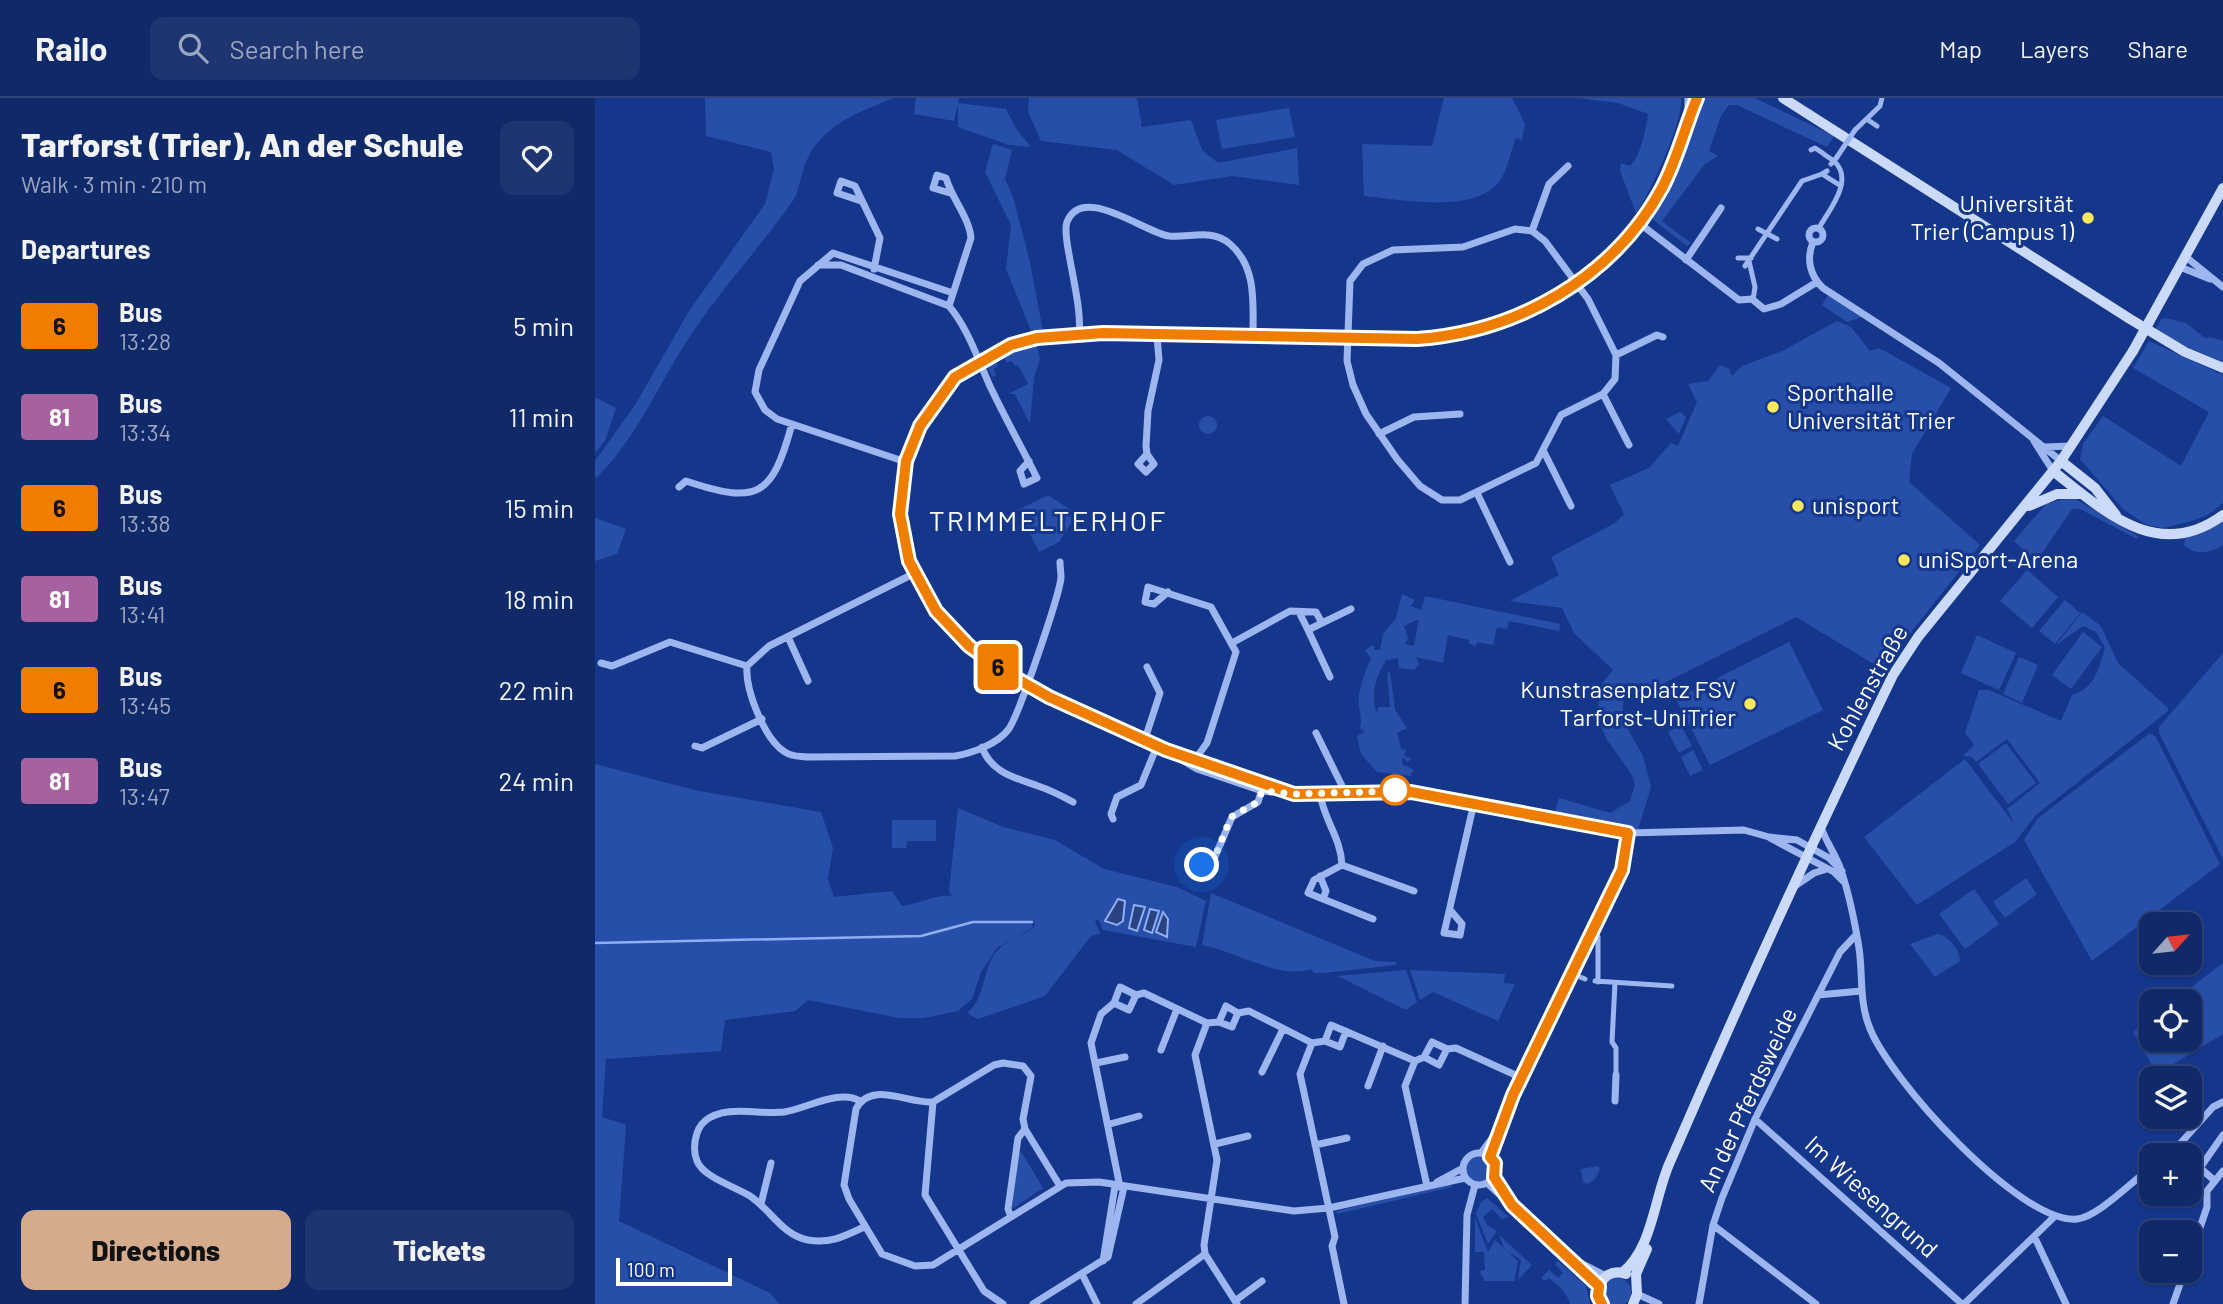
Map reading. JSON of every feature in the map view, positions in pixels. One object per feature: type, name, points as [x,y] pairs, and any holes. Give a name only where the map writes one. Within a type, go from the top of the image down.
[{"type":"main road","points":[[1783,98],[2130,319],[2185,352],[2223,368]]},
{"type":"main road","name":"Kohlenstraße","points":[[1622,1273],[1638,1254],[1667,1168],[1791,888],[1893,675],[1918,637],[2024,509],[2072,446],[2133,351],[2223,188]]},
{"type":"main road","points":[[2072,446],[2085,481]]},
{"type":"main road","points":[[2061,461],[2098,490],[2119,519]]},
{"type":"main road","points":[[2053,471],[2080,494],[2141,530],[2172,535],[2196,530],[2223,514]]},
{"type":"main road","points":[[2024,509],[2057,494],[2080,494]]},
{"type":"main road","name":"Kohlenstraße","points":[[1634,1282],[1650,1241],[1651,1218]]},
{"type":"main road","points":[[1602,1304],[1598,1296],[1599,1286],[1606,1276],[1622,1273],[1634,1282],[1635,1299]]},
{"type":"street","points":[[1697,98],[1662,187],[1639,223],[1609,256],[1577,283],[1527,313],[1468,333],[1417,339],[1079,333],[1037,338],[1011,345],[979,361],[955,377],[942,394],[920,426],[906,461],[900,514],[905,549],[927,597],[952,630],[987,660],[1026,685],[1157,746],[1262,788],[1279,792],[1320,793],[1399,791],[1628,833],[1736,829],[1797,840],[1844,883]]},
{"type":"street","points":[[1834,161],[1855,130],[1868,120],[1882,98]]},
{"type":"street","points":[[1687,100],[1688,119]]},
{"type":"street","points":[[1868,120],[1877,126]]},
{"type":"street","points":[[1811,150],[1815,148],[1834,161],[1840,170],[1841,186],[1819,228],[1814,228],[1809,234],[1813,242],[1811,267],[1817,282],[1939,363],[2061,461]]},
{"type":"street","points":[[1532,231],[1549,184],[1568,166]]},
{"type":"street","points":[[1753,300],[1749,262],[1792,196],[1806,178],[1825,174],[1841,186]]},
{"type":"street","points":[[1784,191],[1792,196]]},
{"type":"street","points":[[949,306],[971,238],[970,228],[950,193]]},
{"type":"street","points":[[861,201],[880,238],[873,276]]},
{"type":"street","points":[[1079,333],[1079,295],[1065,231],[1068,220],[1078,210],[1091,208],[1115,211],[1169,236],[1216,235],[1231,245],[1251,280],[1253,335]]},
{"type":"street","points":[[1686,260],[1721,208]]},
{"type":"street","points":[[1639,223],[1739,300],[1753,300],[1764,309],[1775,306],[1817,282]]},
{"type":"street","points":[[1515,229],[1532,231],[1545,241],[1577,283],[1603,324],[1616,355],[1615,379],[1603,394],[1561,415],[1544,452],[1532,466],[1453,502],[1427,492],[1404,468],[1379,434],[1353,385],[1347,361],[1350,281],[1366,262],[1392,250],[1446,249],[1480,242],[1515,229]]},
{"type":"street","points":[[1758,229],[1777,239]]},
{"type":"street","points":[[906,461],[792,424],[765,410],[755,391],[756,380],[796,288],[804,275],[833,253],[953,293]]},
{"type":"street","points":[[1738,258],[1749,262]]},
{"type":"street","points":[[2183,262],[2200,278],[2210,279],[2223,287]]},
{"type":"street","points":[[818,265],[837,264],[949,306],[1029,461]]},
{"type":"street","points":[[1616,355],[1657,335],[1663,337]]},
{"type":"street","points":[[1147,454],[1148,411],[1159,360],[1157,336]]},
{"type":"street","points":[[1603,394],[1629,444]]},
{"type":"street","points":[[1379,434],[1408,419],[1460,414]]},
{"type":"street","points":[[679,487],[686,481],[730,495],[753,490],[773,477],[779,469],[792,424]]},
{"type":"street","points":[[2033,440],[2053,471]]},
{"type":"street","points":[[2045,447],[2072,446]]},
{"type":"street","points":[[1544,452],[1571,506]]},
{"type":"street","points":[[1477,493],[1510,562]]},
{"type":"street","points":[[915,573],[762,650],[747,666],[748,691],[776,745],[786,753],[799,756],[955,756],[982,747],[1011,727],[1055,602],[1061,578],[1060,562]]},
{"type":"street","points":[[1168,592],[1211,607],[1236,652],[1207,743],[1192,762]]},
{"type":"street","points":[[1308,630],[1352,609]]},
{"type":"street","points":[[1232,643],[1290,611],[1316,612],[1322,623]]},
{"type":"street","points":[[1299,612],[1330,677]]},
{"type":"street","points":[[787,637],[809,681]]},
{"type":"street","points":[[601,663],[612,666],[670,642],[747,666]]},
{"type":"street","points":[[1145,739],[1160,693],[1147,667]]},
{"type":"street","points":[[695,746],[702,748],[762,719]]},
{"type":"street","points":[[1316,733],[1345,792]]},
{"type":"street","points":[[1113,819],[1111,814],[1117,796],[1141,785],[1157,746]]},
{"type":"street","points":[[982,747],[986,758],[1018,782],[1038,785],[1073,802]]},
{"type":"street","points":[[1214,859],[1231,817],[1258,802],[1262,788]]},
{"type":"street","points":[[1320,793],[1322,807],[1341,846],[1342,865]]},
{"type":"street","points":[[1451,911],[1474,803]]},
{"type":"street","points":[[1821,826],[1842,870],[1856,936],[1861,991],[1870,1029],[1883,1054],[1925,1105],[1995,1177],[2036,1209],[2054,1217],[2077,1219],[2090,1215],[2139,1177]]},
{"type":"street","points":[[1490,1157],[1498,1130],[1622,870],[1628,833]]},
{"type":"street","points":[[1808,852],[1829,858],[1842,870]]},
{"type":"street","points":[[1373,919],[1308,893],[1314,880],[1342,865],[1414,891]]},
{"type":"street","points":[[1791,888],[1814,873],[1828,869]]},
{"type":"street","points":[[1320,877],[1326,891],[1323,899]]},
{"type":"street","points":[[1592,932],[1598,937],[1596,982],[1672,986]]},
{"type":"street","name":"An der Pferdsweide","points":[[1699,1304],[1713,1225],[1755,1119],[1840,952],[1856,936]]},
{"type":"street","points":[[1575,975],[1585,979]]},
{"type":"street","points":[[1615,983],[1612,1042],[1616,1048],[1615,1101]]},
{"type":"street","points":[[1033,1304],[1103,1261],[1114,1245],[1120,1186],[1110,1124],[1091,1043],[1101,1014],[1114,1003],[1120,987],[1136,995],[1144,993],[1207,1023],[1219,1022],[1231,1027],[1238,1013]]},
{"type":"street","name":"An der Pferdsweide","points":[[1818,995],[1861,991]]},
{"type":"street","points":[[1114,1003],[1129,1010],[1136,995]]},
{"type":"street","points":[[1219,1022],[1226,1006],[1238,1013],[1249,1011],[1312,1042],[1325,1041],[1340,1047],[1346,1031]]},
{"type":"street","points":[[1161,1050],[1177,1009]]},
{"type":"street","points":[[1207,1023],[1195,1055],[1217,1160],[1205,1254],[1236,1302],[1262,1281]]},
{"type":"street","points":[[1325,1041],[1331,1025],[1415,1061]]},
{"type":"street","points":[[1262,1072],[1283,1029]]},
{"type":"street","points":[[1312,1042],[1300,1073],[1335,1237],[1332,1246],[1344,1304]]},
{"type":"street","points":[[1429,1185],[1405,1086],[1415,1061],[1424,1057],[1433,1042],[1447,1049],[1456,1048],[1522,1078]]},
{"type":"street","points":[[1368,1086],[1383,1046]]},
{"type":"street","points":[[1424,1057],[1439,1065],[1447,1049]]},
{"type":"street","points":[[1096,1063],[1125,1057]]},
{"type":"street","points":[[1060,1186],[1025,1129],[1023,1119],[1031,1076],[1026,1068],[1018,1065],[994,1065],[933,1102],[876,1093],[860,1101],[855,1112],[844,1185],[864,1227],[882,1254],[915,1266],[933,1265],[1071,1181],[1099,1182],[1277,1210],[1329,1208],[1465,1178]]},
{"type":"street","points":[[860,1101],[839,1096],[780,1112],[731,1113],[705,1121],[695,1137],[697,1162],[705,1171],[761,1204],[787,1233],[807,1240],[826,1242],[864,1227]]},
{"type":"street","points":[[933,1102],[934,1113],[923,1189],[984,1291],[1003,1304]]},
{"type":"street","points":[[2181,1143],[2213,1107],[2223,1102]]},
{"type":"street","points":[[1110,1124],[1139,1116]]},
{"type":"street","name":"Im Wiesengrund","points":[[1755,1119],[1963,1304]]},
{"type":"street","points":[[1011,1217],[1008,1209],[1017,1138],[1025,1129]]},
{"type":"street","points":[[1481,1153],[1498,1130]]},
{"type":"street","points":[[2202,1165],[2223,1135]]},
{"type":"street","points":[[1215,1144],[1248,1136]]},
{"type":"street","points":[[1315,1145],[1346,1138]]},
{"type":"street","points":[[1429,1185],[1463,1168],[1470,1155],[1481,1153],[1495,1163],[1491,1181]]},
{"type":"street","points":[[761,1204],[771,1163]]},
{"type":"street","points":[[1463,1168],[1465,1178],[1475,1185],[1491,1181]]},
{"type":"street","points":[[2202,1170],[2214,1180]]},
{"type":"street","points":[[2202,1227],[2207,1191],[2223,1171]]},
{"type":"street","points":[[1491,1181],[1512,1205],[1599,1286]]},
{"type":"street","points":[[1465,1304],[1467,1215],[1475,1185]]},
{"type":"street","points":[[1963,1304],[2054,1217]]},
{"type":"street","points":[[1713,1225],[1816,1304]]},
{"type":"street","points":[[2035,1238],[2066,1304]]},
{"type":"street","points":[[1136,1304],[1205,1254]]},
{"type":"street","points":[[1571,1258],[1606,1276]]},
{"type":"street","points":[[1082,1274],[1097,1304]]},
{"type":"street","points":[[2173,1304],[2180,1283]]},
{"type":"street","points":[[1635,1299],[1659,1304]]},
{"type":"shaded area","points":[[705,98],[893,98],[842,122],[821,138],[804,167],[792,202],[701,320],[622,448],[595,479],[595,461],[635,405],[689,311],[765,204],[774,170],[771,152],[706,136]]},
{"type":"shaded area","points":[[916,98],[959,98],[958,103],[1006,109],[1017,130],[1031,147],[1009,145],[958,127],[958,104],[954,121],[914,114]]},
{"type":"shaded area","points":[[1029,98],[1137,98],[1142,127],[1191,120],[1202,150],[1218,163],[1297,148],[1299,185],[1232,176],[1174,185],[1117,150],[1041,141],[1028,111]]},
{"type":"shaded area","points":[[1444,98],[1512,98],[1525,124],[1522,140],[1516,138],[1505,171],[1493,188],[1460,201],[1419,202],[1364,196],[1362,144],[1432,146]]},
{"type":"shaded area","points":[[1578,98],[1681,98],[1677,123],[1665,157],[1636,213],[1620,171],[1621,163],[1630,166],[1637,156],[1648,114],[1618,103]]},
{"type":"shaded area","points":[[1703,98],[1755,98],[1834,136],[1827,147],[1737,105],[1729,105],[1721,116],[1709,151],[1718,156],[1705,164],[1662,221],[1691,243],[1687,246],[1651,218],[1678,169]]},
{"type":"shaded area","points":[[1289,108],[1295,137],[1222,149],[1216,120]]},
{"type":"shaded area","points":[[993,144],[1012,150],[1005,179],[1013,197],[1029,258],[1043,331],[1032,333],[1006,269],[1011,225],[985,172]]},
{"type":"shaded area","points":[[1828,295],[1862,317],[1847,322],[1822,305]]},
{"type":"shaded area","points":[[2161,319],[2186,323],[2206,339],[2210,337],[2223,341],[2223,362],[2185,346],[2156,329]]},
{"type":"shaded area","name":"unisport","points":[[1837,321],[1851,327],[1870,351],[1879,348],[1951,388],[1912,454],[1909,482],[1980,545],[1882,669],[1796,617],[1656,687],[1637,684],[1632,687],[1625,683],[1622,719],[1643,756],[1651,787],[1638,830],[1554,815],[1559,798],[1610,813],[1630,801],[1635,785],[1632,775],[1606,738],[1598,718],[1599,688],[1613,670],[1574,633],[1562,608],[1510,601],[1559,575],[1551,557],[1615,523],[1624,514],[1610,485],[1649,468],[1671,443],[1678,446],[1697,402],[1688,384],[1708,381],[1720,365],[1729,369],[1732,376],[1742,366],[1782,351]]},
{"type":"shaded area","points":[[2149,341],[2223,375],[2223,503],[2206,516],[2163,528],[2147,525],[2124,510],[2080,459],[2083,444],[2103,416],[2181,466],[2209,412],[2133,368]]},
{"type":"shaded area","points":[[1036,343],[1040,359],[1034,377],[1030,424],[1015,394],[1008,394],[1028,384],[1018,365],[1015,366],[1011,361],[1007,363],[1003,357],[996,361],[998,366],[993,369],[996,375],[992,377],[988,368],[994,358]]},
{"type":"shaded area","points":[[595,397],[616,408],[605,441],[595,453]]},
{"type":"shaded area","points":[[1680,412],[1686,417],[1679,434],[1666,419]]},
{"type":"shaded area","points":[[1208,416],[1214,419],[1217,425],[1214,431],[1208,434],[1202,431],[1199,425],[1202,419]]},
{"type":"shaded area","points":[[1048,495],[1077,514],[1059,542],[1039,552],[1018,510]]},
{"type":"shaded area","points":[[2072,497],[2138,536],[2137,539],[2080,509],[2072,509],[2036,562],[2014,541],[2046,504]]},
{"type":"shaded area","points":[[595,518],[626,529],[617,554],[595,561]]},
{"type":"shaded area","points":[[2223,520],[2223,545],[2203,552],[2193,551],[2184,545],[2185,538]]},
{"type":"shaded area","points":[[2027,570],[2058,597],[2032,628],[2000,601]]},
{"type":"shaded area","points":[[1402,594],[1415,600],[1411,606],[1421,610],[1425,596],[1560,624],[1559,631],[1509,621],[1507,629],[1497,627],[1493,645],[1477,642],[1476,646],[1469,644],[1469,640],[1448,635],[1443,663],[1416,657],[1419,664],[1414,670],[1399,668],[1398,658],[1386,660],[1375,687],[1375,707],[1377,714],[1378,707],[1390,707],[1387,673],[1390,672],[1395,710],[1407,728],[1397,733],[1401,749],[1406,750],[1404,756],[1411,758],[1408,762],[1402,757],[1402,764],[1414,770],[1410,776],[1377,772],[1361,754],[1357,736],[1365,732],[1360,728],[1359,699],[1363,677],[1371,659],[1365,650],[1373,645],[1375,650],[1380,650],[1383,634],[1396,618]],"holes":[[[1419,619],[1414,646],[1405,644],[1408,638],[1404,626]]]},
{"type":"shaded area","points":[[2065,600],[2080,613],[2055,644],[2039,631]]},
{"type":"shaded area","points":[[2082,612],[2101,626],[2118,663],[2168,708],[2168,711],[2036,815],[2015,842],[1917,905],[1864,837],[1965,759],[2015,825],[2007,809],[2040,783],[2007,739],[1976,762],[1972,757],[1963,756],[1974,745],[1965,733],[1979,690],[1989,690],[2061,721],[2072,695],[2086,688],[2095,677],[2105,648],[2096,632],[2083,626],[2056,645]]},
{"type":"shaded area","points":[[2083,632],[2102,647],[2071,689],[2052,675]]},
{"type":"shaded area","points":[[1977,635],[2016,653],[1999,690],[1961,673]]},
{"type":"shaded area","name":"Kunstrasenplatz FSV Tarforst-UniTrier","points":[[1789,642],[1823,710],[1710,765],[1676,699]]},
{"type":"shaded area","points":[[2223,653],[2223,859],[2159,733],[2159,727]]},
{"type":"shaded area","points":[[2019,657],[2038,665],[2022,703],[2003,694]]},
{"type":"shaded area","points":[[1681,725],[1692,746],[1679,753],[1668,732]]},
{"type":"shaded area","points":[[2150,733],[2156,737],[2220,864],[2157,912],[2139,912],[2139,925],[2092,961],[2024,840],[2038,818]]},
{"type":"shaded area","points":[[2006,743],[2036,783],[2008,804],[1978,764]]},
{"type":"shaded area","points":[[1693,750],[1703,770],[1690,776],[1681,757]]},
{"type":"shaded area","points":[[595,764],[694,790],[821,812],[833,848],[828,879],[834,897],[892,891],[902,906],[940,896],[952,896],[949,891],[958,808],[1003,827],[1055,840],[1104,869],[1177,887],[1206,901],[1196,947],[1103,930],[1098,919],[1095,921],[1100,933],[1090,937],[1045,996],[978,1019],[970,1015],[968,1012],[978,999],[988,967],[996,952],[1033,928],[1033,920],[1032,928],[997,948],[981,972],[972,999],[958,1011],[924,1018],[899,1018],[808,1000],[795,1011],[725,1020],[721,1051],[606,1059],[602,1117],[626,1125],[619,1221],[770,1293],[779,1304],[595,1304]]},
{"type":"shaded area","points":[[892,820],[936,820],[936,841],[907,841],[906,848],[892,848]]},
{"type":"shaded area","points":[[2026,878],[2037,894],[2005,918],[1993,902]]},
{"type":"shaded area","points":[[1974,889],[1999,924],[1965,949],[1939,914]]},
{"type":"shaded area","points":[[1211,893],[1375,961],[1396,962],[1396,965],[1325,973],[1314,973],[1311,969],[1286,971],[1202,945]]},
{"type":"shaded area","points":[[1118,899],[1125,901],[1123,921],[1117,925],[1105,921]]},
{"type":"shaded area","points":[[1134,905],[1145,907],[1137,931],[1129,928]]},
{"type":"shaded area","points":[[1150,909],[1159,911],[1152,933],[1144,930]]},
{"type":"shaded area","points":[[1163,912],[1168,919],[1167,937],[1156,932]]},
{"type":"shaded area","points":[[1938,934],[1953,944],[1960,961],[1935,977],[1910,944]]},
{"type":"shaded area","points":[[2223,963],[2223,1034],[2202,1047],[2202,989],[2189,989]]},
{"type":"shaded area","points":[[1406,970],[1417,1002],[1406,1010],[1338,976]]},
{"type":"shaded area","points":[[1410,970],[1505,974],[1504,983],[1515,984],[1498,1021],[1433,992],[1420,1000]]},
{"type":"shaded area","points":[[2139,1027],[2139,1042],[2133,1032]]},
{"type":"shaded area","points":[[2144,1052],[2193,1052],[2170,1066],[2152,1066]]},
{"type":"shaded area","points":[[1018,1152],[1022,1153],[1043,1188],[1012,1209]]},
{"type":"shaded area","points":[[1479,1156],[1488,1160],[1492,1169],[1488,1178],[1479,1182],[1470,1178],[1466,1169],[1470,1160]]},
{"type":"shaded area","points":[[1598,1166],[1600,1170],[1594,1180],[1587,1184],[1583,1182],[1581,1169]]},
{"type":"shaded area","points":[[1451,1184],[1452,1187],[1337,1214],[1336,1211]]},
{"type":"shaded area","points":[[1487,1198],[1509,1217],[1502,1219],[1492,1209],[1483,1217],[1487,1225],[1497,1231],[1488,1244],[1476,1214],[1481,1202]]},
{"type":"shaded area","points":[[1475,1218],[1488,1252],[1495,1240],[1518,1261],[1514,1281],[1485,1281],[1479,1271],[1485,1270],[1484,1252],[1475,1252]]},
{"type":"shaded area","points":[[1499,1235],[1532,1265],[1518,1280],[1521,1260],[1504,1249]]},
{"type":"shaded area","points":[[1558,1261],[1586,1286],[1590,1304],[1570,1304],[1559,1286],[1549,1278],[1545,1281],[1541,1278],[1549,1270],[1558,1278],[1563,1273],[1555,1264]]},
{"type":"shaded area","points":[[1612,1279],[1622,1279],[1630,1287],[1630,1297],[1622,1305],[1612,1305],[1604,1297],[1604,1287]]},
{"type":"waterway","points":[[595,943],[921,936],[973,922],[1032,922]]},
{"type":"bus line","name":"6","points":[[1602,1304],[1598,1296],[1599,1286],[1512,1205],[1494,1177],[1495,1163],[1490,1157],[1513,1095],[1622,870],[1629,845],[1628,833],[1411,792],[1279,792],[1252,778],[1166,750],[1049,697],[987,660],[952,630],[936,611],[920,584],[905,549],[900,514],[902,481],[906,461],[920,426],[955,377],[1011,345],[1037,338],[1103,333],[1417,339],[1468,333],[1527,313],[1587,275],[1631,233],[1662,187],[1697,98]]},
{"type":"place","name":"Universität Trier (Campus 1)","points":[[2088,218]]},
{"type":"place","name":"Sporthalle Universität Trier","points":[[1773,407]]},
{"type":"place","name":"unisport","points":[[1798,506]]},
{"type":"place","name":"uniSport-Arena","points":[[1904,560]]},
{"type":"place","name":"Kunstrasenplatz FSV Tarforst-UniTrier","points":[[1750,704]]},
{"type":"district","name":"TRIMMELTERHOF","points":[[1048,521]]},
{"type":"route","points":[[1202,865],[1206,858],[1214,859],[1231,817],[1258,802],[1262,791],[1294,794],[1399,791],[1395,790]]}]
